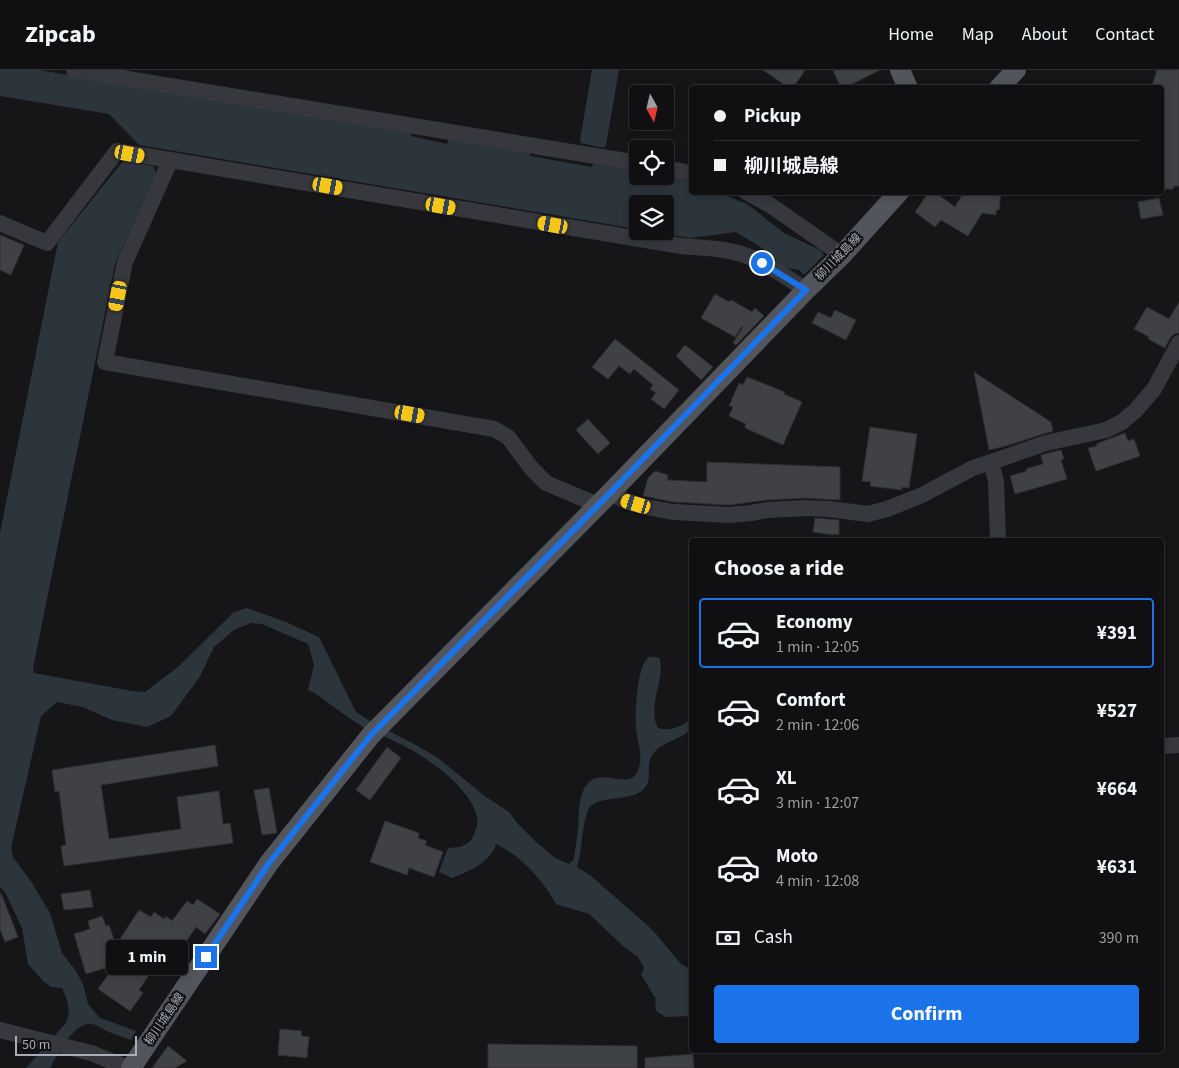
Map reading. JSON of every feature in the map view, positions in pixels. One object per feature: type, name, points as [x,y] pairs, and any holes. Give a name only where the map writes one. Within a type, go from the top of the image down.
[{"type":"main road","points":[[900,70],[907,85]]},
{"type":"main road","points":[[1002,85],[1016,70]]},
{"type":"main road","name":"柳川城島線","points":[[129,1068],[269,863],[371,735],[840,257],[896,195]]},
{"type":"street","points":[[74,70],[629,161]]},
{"type":"street","points":[[0,223],[47,243],[117,151],[681,246],[726,250],[748,256],[806,290]]},
{"type":"street","points":[[170,161],[125,262],[105,362],[494,429],[508,437],[532,469],[546,483],[604,499],[626,501],[673,512],[729,515],[805,508],[868,514],[888,509],[920,496],[973,468],[1046,443],[1106,430],[1122,422],[1136,410],[1154,389],[1179,343]]},
{"type":"street","points":[[674,170],[689,173]]},
{"type":"street","points":[[752,195],[770,205],[840,257]]},
{"type":"street","points":[[991,462],[996,481],[998,538]]},
{"type":"street","points":[[1164,746],[1179,745]]},
{"type":"street","points":[[0,1030],[90,1053],[129,1068]]},
{"type":"shaded area","points":[[0,70],[39,70],[411,133],[411,136],[447,144],[449,139],[531,152],[530,156],[592,167],[593,164],[629,170],[629,185],[674,185],[674,177],[678,178],[689,181],[689,195],[724,195],[747,204],[784,233],[820,250],[824,255],[804,275],[799,270],[781,267],[770,253],[736,232],[690,238],[674,235],[674,195],[629,195],[629,228],[139,145],[109,114],[0,96]]},
{"type":"shaded area","points":[[592,70],[619,70],[604,148],[581,143],[580,140]]},
{"type":"shaded area","points":[[123,161],[153,166],[156,173],[115,264],[33,668],[34,673],[145,692],[179,666],[234,612],[247,608],[286,622],[319,637],[356,712],[438,758],[486,797],[509,812],[535,841],[555,858],[569,864],[574,859],[580,802],[585,787],[592,780],[600,777],[624,780],[631,778],[637,773],[640,763],[640,749],[636,730],[636,700],[639,679],[644,663],[648,658],[659,658],[661,673],[654,711],[658,728],[672,729],[689,720],[689,731],[659,748],[651,757],[647,784],[640,792],[628,797],[599,801],[590,807],[585,820],[577,867],[591,876],[646,924],[680,963],[689,969],[689,1016],[666,1017],[656,1011],[655,997],[641,975],[644,968],[638,957],[623,946],[589,914],[556,904],[545,886],[530,869],[505,849],[496,844],[493,851],[484,861],[452,878],[439,872],[448,848],[460,847],[470,842],[476,830],[477,817],[466,794],[445,773],[420,755],[363,727],[308,690],[314,665],[308,644],[262,624],[251,623],[234,630],[214,647],[199,678],[171,716],[147,727],[112,720],[83,707],[57,702],[41,716],[11,848],[13,857],[32,883],[50,913],[62,953],[83,984],[88,1004],[100,1018],[136,1031],[131,1040],[96,1025],[85,1025],[78,1028],[67,1040],[50,1068],[26,1068],[65,1024],[69,1011],[62,988],[51,987],[28,964],[22,928],[5,892],[0,887],[0,533],[58,242]]},
{"type":"building","points":[[763,70],[805,70],[795,85],[785,85]]},
{"type":"building","points":[[833,70],[880,70],[850,85],[840,85]]},
{"type":"building","points":[[1157,70],[1179,70],[1179,186],[1174,186],[1173,189],[1164,189],[1164,85],[1152,85]]},
{"type":"building","points":[[927,195],[939,195],[955,207],[962,195],[1001,195],[999,210],[996,210],[996,215],[982,213],[968,236],[941,220],[935,227],[915,212]]},
{"type":"building","points":[[1159,198],[1163,215],[1141,219],[1138,202]]},
{"type":"building","points":[[0,235],[24,245],[11,275],[0,270]]},
{"type":"building","points":[[715,294],[729,302],[731,300],[752,312],[755,308],[764,316],[736,345],[733,343],[742,326],[735,337],[701,318]]},
{"type":"building","points":[[1179,302],[1179,333],[1174,334],[1170,338],[1165,348],[1134,329],[1147,307],[1169,319]]},
{"type":"building","points":[[835,310],[856,320],[846,340],[812,323],[818,312],[831,318]]},
{"type":"building","points":[[615,339],[679,390],[664,409],[651,399],[656,393],[650,389],[653,385],[634,369],[630,374],[619,366],[608,379],[592,367]]},
{"type":"building","points":[[685,345],[713,367],[701,380],[676,356]]},
{"type":"building","points":[[974,372],[1051,422],[1053,431],[989,450]]},
{"type":"building","points":[[747,377],[785,392],[784,394],[802,402],[783,445],[745,428],[746,424],[729,416],[733,407],[729,406],[739,383],[743,385]]},
{"type":"building","points":[[588,419],[610,443],[598,454],[576,430]]},
{"type":"building","points":[[870,427],[917,434],[909,488],[902,487],[902,490],[870,486],[871,482],[862,481]]},
{"type":"building","points":[[1125,433],[1128,441],[1134,439],[1140,456],[1096,471],[1088,448],[1097,446],[1096,444]]},
{"type":"building","points":[[1061,450],[1064,459],[1061,460],[1067,479],[1015,494],[1010,476],[1043,464],[1041,455]]},
{"type":"building","points":[[707,462],[840,467],[840,500],[804,498],[729,505],[674,502],[643,496],[648,478],[655,471],[668,475],[667,480],[707,482]]},
{"type":"building","points":[[815,518],[839,520],[839,535],[813,532]]},
{"type":"building","points":[[215,745],[218,766],[101,785],[109,839],[181,829],[177,797],[219,791],[223,824],[230,823],[233,843],[64,866],[61,846],[66,845],[59,791],[55,792],[52,770]]},
{"type":"building","points":[[387,747],[401,758],[370,800],[356,790]]},
{"type":"building","points":[[269,788],[277,833],[262,835],[254,790]]},
{"type":"building","points":[[385,821],[419,833],[418,838],[427,841],[425,845],[443,852],[434,877],[409,868],[407,875],[370,862]]},
{"type":"building","points":[[90,890],[93,907],[64,910],[61,894]]},
{"type":"building","points":[[0,893],[18,937],[5,942],[0,929]]},
{"type":"building","points":[[197,899],[220,914],[205,934],[196,927],[175,958],[165,951],[139,990],[143,993],[130,1011],[98,989],[115,965],[86,974],[74,934],[90,929],[88,921],[102,916],[106,926],[109,925],[116,945],[139,910],[151,917],[154,912],[164,919],[166,916],[172,921],[187,901],[193,905]]},
{"type":"building","points":[[280,1029],[302,1031],[301,1036],[309,1037],[307,1058],[278,1055]]},
{"type":"building","points":[[488,1044],[637,1046],[637,1068],[488,1068]]},
{"type":"building","points":[[168,1046],[187,1061],[175,1068],[152,1068]]},
{"type":"building","points":[[693,1054],[694,1068],[645,1068],[645,1058]]},
{"type":"route","points":[[206,957],[269,863],[371,735],[610,493],[806,290],[783,274],[762,263]]}]
